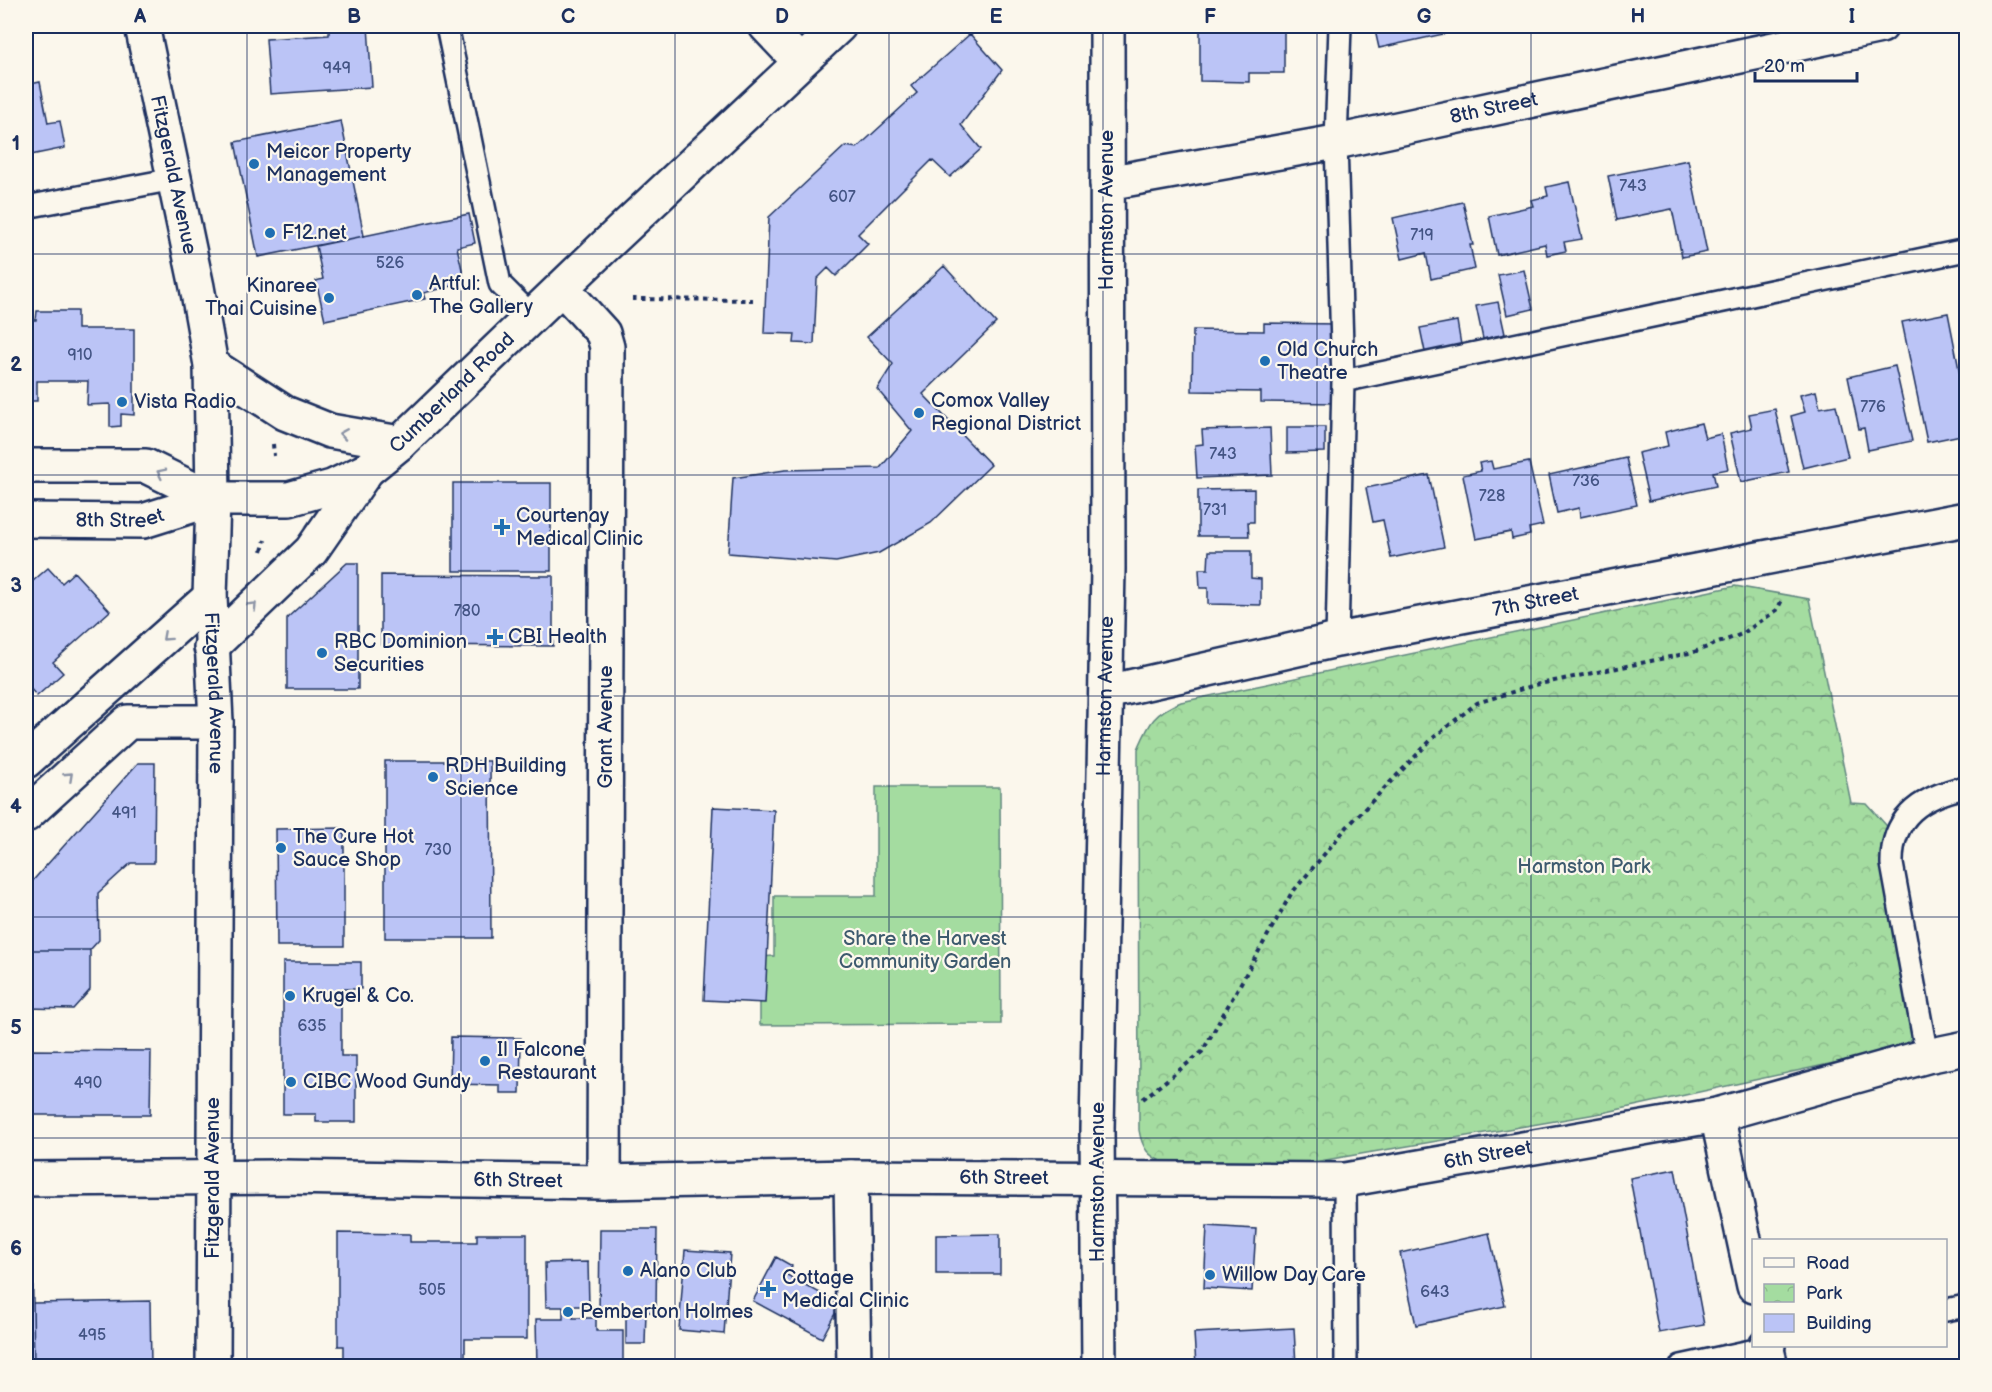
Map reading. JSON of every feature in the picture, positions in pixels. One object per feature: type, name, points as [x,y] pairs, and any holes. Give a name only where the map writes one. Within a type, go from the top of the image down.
[{"type":"street","name":"Fitzgerald Avenue","points":[[142,26],[211,365],[213,499],[210,597],[216,722],[213,1366]]},
{"type":"street","points":[[766,26],[800,62]]},
{"type":"street","name":"Cumberland Road","points":[[211,648],[311,551],[367,471],[400,443],[839,26]]},
{"type":"street","name":"Harmston Avenue","points":[[1099,1366],[1096,1179],[1107,692],[1107,26]]},
{"type":"street","name":"8th Street","points":[[1107,183],[1336,142],[1881,26]]},
{"type":"street","name":"Grant Avenue","points":[[562,288],[603,333],[607,347],[604,1182]]},
{"type":"street","points":[[211,365],[285,413],[330,431],[400,443]]},
{"type":"street","name":"8th Street","points":[[26,466],[146,465],[213,499]]},
{"type":"street","name":"8th Street","points":[[26,520],[143,521],[213,499],[289,499],[332,487],[367,471]]},
{"type":"street","name":"7th Street","points":[[1107,692],[1337,640],[1966,519]]},
{"type":"street","points":[[26,761],[210,597]]},
{"type":"street","points":[[26,815],[128,722],[216,722]]},
{"type":"street","name":"6th Street","points":[[26,1179],[213,1177],[604,1182],[851,1177],[1345,1180],[1717,1115],[1927,1056],[1966,1048]]},
{"type":"street","points":[[1717,1115],[1752,1277]]},
{"type":"street","points":[[851,1177],[854,1366]]},
{"type":"lane","points":[[447,26],[500,284],[532,316]]},
{"type":"lane","points":[[1337,640],[1343,381],[1336,142],[1340,26]]},
{"type":"lane","points":[[26,207],[174,179]]},
{"type":"lane","points":[[1343,381],[1966,250]]},
{"type":"lane","points":[[1927,1056],[1892,864],[1894,835],[1912,811],[1939,793],[1966,787]]},
{"type":"lane","points":[[1345,1180],[1346,1366]]},
{"type":"lane","points":[[1947,1310],[1966,1306]]},
{"type":"lane","points":[[1681,1366],[1770,1351]]},
{"type":"path","points":[[632,299],[753,300]]},
{"type":"path","points":[[1143,1100],[1202,1052],[1291,894],[1347,827],[1432,738],[1478,703],[1535,685],[1694,652],[1742,634],[1777,609],[1782,600]]},
{"type":"green space","name":"Harmston Park","points":[[1735,586],[1809,599],[1851,803],[1867,804],[1895,835],[1921,1024],[1906,1045],[1889,1051],[1602,1113],[1308,1163],[1166,1163],[1150,1155],[1144,1147],[1139,1130],[1138,749],[1149,726],[1158,715],[1181,702]]},
{"type":"green space","name":"Share the Harvest Community Garden","points":[[876,787],[1000,787],[1001,1024],[760,1025],[760,957],[774,956],[774,896],[876,896]]},
{"type":"building","points":[[329,26],[368,26],[372,87],[270,94],[266,39],[329,35]]},
{"type":"building","points":[[1200,26],[1284,26],[1284,73],[1249,73],[1249,82],[1200,81]]},
{"type":"building","points":[[1374,26],[1446,26],[1448,33],[1379,48]]},
{"type":"building","points":[[970,34],[1002,70],[961,125],[981,149],[950,177],[932,160],[858,234],[868,244],[836,276],[828,268],[817,279],[814,344],[794,343],[795,334],[764,333],[769,217],[845,146],[857,148],[917,93],[911,86]]},
{"type":"building","points":[[40,82],[48,123],[60,121],[65,148],[26,156],[26,85]]},
{"type":"building","points":[[341,121],[364,236],[258,257],[235,142]]},
{"type":"building","points":[[1688,160],[1707,252],[1682,257],[1672,209],[1617,220],[1608,176]]},
{"type":"building","points":[[1569,182],[1582,239],[1564,242],[1566,251],[1547,255],[1545,244],[1497,255],[1489,216],[1533,206],[1531,200],[1548,196],[1546,187]]},
{"type":"building","points":[[1463,202],[1473,245],[1470,245],[1475,269],[1431,279],[1426,253],[1402,259],[1393,218]]},
{"type":"building","points":[[469,214],[475,243],[457,247],[465,283],[423,293],[425,299],[325,320],[316,281],[323,279],[316,246]]},
{"type":"building","name":"Comox Valley Regional District","points":[[944,266],[996,323],[923,394],[991,465],[931,523],[879,553],[836,562],[728,553],[733,478],[785,470],[880,468],[912,431],[877,389],[893,364],[867,337]]},
{"type":"building","points":[[1524,270],[1533,309],[1507,315],[1498,275]]},
{"type":"building","points":[[1498,302],[1505,334],[1483,339],[1476,306]]},
{"type":"building","points":[[37,311],[77,311],[77,329],[134,329],[134,415],[121,414],[121,426],[110,427],[110,404],[87,405],[88,381],[37,381],[37,401],[26,401],[26,320],[36,320]]},
{"type":"building","points":[[1948,313],[1966,405],[1966,434],[1927,442],[1902,322]]},
{"type":"building","points":[[1457,321],[1461,345],[1425,352],[1420,328]]},
{"type":"building","name":"Old Church Theatre","points":[[1264,323],[1338,324],[1337,403],[1261,402],[1261,392],[1192,391],[1193,330],[1264,331]]},
{"type":"building","points":[[1895,366],[1912,441],[1868,450],[1864,428],[1859,429],[1848,377]]},
{"type":"building","points":[[1816,391],[1820,408],[1836,405],[1848,457],[1803,468],[1791,416],[1805,412],[1800,395]]},
{"type":"building","points":[[1775,409],[1789,472],[1741,482],[1730,433],[1752,428],[1749,414]]},
{"type":"building","points":[[1701,423],[1705,438],[1721,434],[1728,469],[1713,472],[1716,486],[1649,501],[1638,453],[1668,446],[1665,432]]},
{"type":"building","points":[[1287,427],[1325,427],[1325,452],[1287,453]]},
{"type":"building","points":[[1270,428],[1272,475],[1197,478],[1195,445],[1203,444],[1202,430]]},
{"type":"building","points":[[1626,458],[1637,505],[1580,517],[1579,508],[1557,513],[1549,475]]},
{"type":"building","points":[[1491,461],[1493,469],[1529,462],[1543,525],[1529,528],[1530,535],[1512,539],[1511,532],[1476,539],[1463,475],[1481,471],[1479,463]]},
{"type":"building","points":[[1429,475],[1444,547],[1391,558],[1383,520],[1373,522],[1366,488]]},
{"type":"building","name":"Courtenay Medical Clinic","points":[[453,483],[551,483],[551,571],[453,571]]},
{"type":"building","points":[[1254,489],[1254,522],[1248,522],[1249,536],[1198,536],[1198,490]]},
{"type":"building","points":[[1209,551],[1251,551],[1251,578],[1261,579],[1261,605],[1208,604],[1208,588],[1200,588],[1199,569],[1208,569]]},
{"type":"building","name":"RBC Dominion Securities","points":[[347,563],[358,563],[358,689],[287,689],[287,618]]},
{"type":"building","points":[[48,568],[62,583],[74,572],[110,611],[53,662],[63,673],[37,696],[26,684],[26,587]]},
{"type":"building","points":[[381,575],[553,576],[553,646],[381,645]]},
{"type":"building","points":[[385,761],[490,761],[491,938],[385,938]]},
{"type":"building","points":[[138,763],[155,763],[154,863],[131,863],[98,893],[99,940],[90,950],[27,950],[28,886]]},
{"type":"building","points":[[713,807],[774,810],[765,1003],[704,1000]]},
{"type":"building","points":[[344,828],[344,946],[277,946],[276,829]]},
{"type":"building","points":[[28,886],[27,950],[90,950],[90,990],[73,1009],[26,1008],[26,889]]},
{"type":"building","points":[[283,962],[361,962],[361,989],[341,989],[341,1056],[356,1056],[356,1122],[316,1122],[316,1114],[283,1114]]},
{"type":"building","name":"Il Falcone Restaurant","points":[[451,1037],[521,1038],[520,1093],[500,1093],[500,1085],[450,1084]]},
{"type":"building","points":[[26,1050],[151,1051],[150,1115],[26,1115]]},
{"type":"building","points":[[1675,1169],[1704,1325],[1659,1333],[1630,1178]]},
{"type":"building","points":[[1207,1226],[1256,1229],[1252,1291],[1204,1288]]},
{"type":"building","name":"Alano Club","points":[[600,1229],[657,1229],[656,1312],[646,1312],[645,1344],[626,1344],[626,1315],[599,1315]]},
{"type":"building","points":[[338,1233],[410,1234],[410,1242],[477,1242],[477,1234],[527,1234],[527,1339],[465,1339],[465,1366],[344,1366],[344,1346],[338,1346]]},
{"type":"building","points":[[1489,1233],[1505,1306],[1416,1325],[1400,1253]]},
{"type":"building","points":[[1000,1234],[1000,1274],[936,1274],[936,1235]]},
{"type":"building","points":[[26,1242],[32,1242],[34,1366],[26,1366]]},
{"type":"building","points":[[685,1250],[730,1253],[724,1334],[679,1330]]},
{"type":"building","points":[[776,1257],[792,1266],[787,1275],[840,1304],[822,1338],[753,1301]]},
{"type":"building","name":"Pemberton Holmes","points":[[588,1262],[589,1306],[573,1306],[573,1318],[596,1318],[596,1331],[623,1331],[623,1366],[537,1366],[536,1319],[563,1319],[563,1307],[546,1307],[545,1263]]},
{"type":"building","points":[[150,1301],[151,1366],[34,1366],[33,1303]]},
{"type":"building","points":[[1294,1328],[1296,1366],[1196,1366],[1194,1333]]},
{"type":"place","name":"Meicor Property Management","points":[[254,164]]},
{"type":"place","name":"F12.net","points":[[270,233]]},
{"type":"place","name":"Artful: The Gallery","points":[[417,295]]},
{"type":"place","name":"Kinaree Thai Cuisine","points":[[329,298]]},
{"type":"place","name":"Old Church Theatre","points":[[1265,361]]},
{"type":"place","name":"Vista Radio","points":[[122,402]]},
{"type":"place","name":"Comox Valley Regional District","points":[[919,413]]},
{"type":"place","name":"Courtenay Medical Clinic","points":[[502,527]]},
{"type":"place","name":"CBI Health","points":[[495,637]]},
{"type":"place","name":"RBC Dominion Securities","points":[[322,653]]},
{"type":"place","name":"RDH Building Science","points":[[433,777]]},
{"type":"place","name":"The Cure Hot Sauce Shop","points":[[281,848]]},
{"type":"place","name":"Krugel & Co.","points":[[290,996]]},
{"type":"place","name":"Il Falcone Restaurant","points":[[485,1061]]},
{"type":"place","name":"CIBC Wood Gundy","points":[[291,1082]]},
{"type":"place","name":"Alano Club","points":[[628,1271]]},
{"type":"place","name":"Willow Day Care","points":[[1210,1275]]},
{"type":"place","name":"Cottage Medical Clinic","points":[[768,1289]]},
{"type":"place","name":"Pemberton Holmes","points":[[568,1312]]}]
